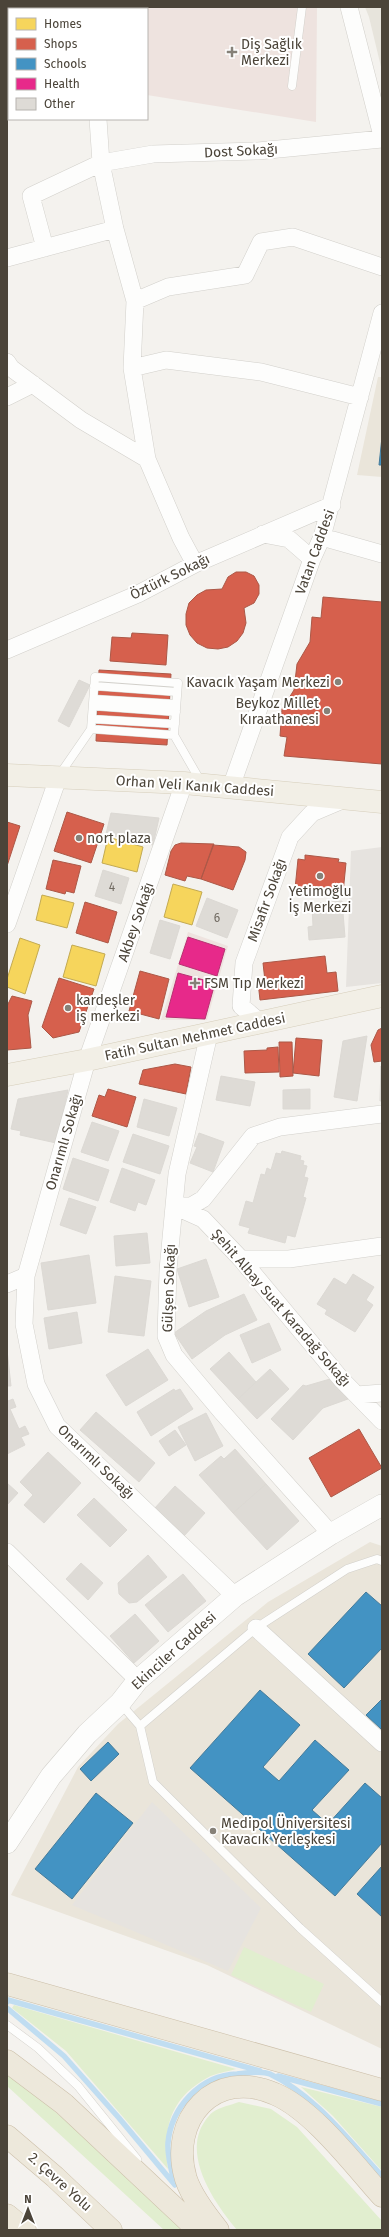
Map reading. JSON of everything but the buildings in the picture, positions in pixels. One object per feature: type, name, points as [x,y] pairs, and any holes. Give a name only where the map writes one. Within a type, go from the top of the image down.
[{"type":"highway","points":[[7,1984],[382,2090]]},
{"type":"highway","points":[[7,2061],[64,2104],[194,2226]]},
{"type":"highway","points":[[218,2230],[195,2196],[186,2179],[182,2158],[184,2133],[192,2114],[207,2097],[230,2088],[253,2086],[276,2094],[297,2107],[332,2140],[382,2196]]},
{"type":"highway","name":"2. Çevre Yolu","points":[[7,2136],[55,2177],[111,2230]]},
{"type":"highway","points":[[7,2215],[24,2230]]},
{"type":"main road","name":"Orhan Veli Kanık Caddesi","points":[[7,774],[58,778],[193,784],[382,802]]},
{"type":"main road","name":"Fatih Sultan Mehmet Caddesi","points":[[7,1074],[87,1060],[382,996]]},
{"type":"street","points":[[349,7],[382,138]]},
{"type":"street","points":[[98,120],[101,163],[115,229],[135,301],[132,368],[147,459],[181,538],[195,564]]},
{"type":"street","name":"Dost Sokağı","points":[[45,248],[31,196],[101,163],[153,154],[258,151],[382,138]]},
{"type":"street","points":[[7,258],[115,229]]},
{"type":"street","points":[[135,301],[168,287],[245,275],[260,242],[293,237],[382,267]]},
{"type":"street","name":"Vatan Caddesi","points":[[231,787],[312,559],[322,537],[332,505],[382,313]]},
{"type":"street","points":[[132,368],[166,360],[261,372],[360,397]]},
{"type":"street","points":[[7,362],[12,368],[81,420],[147,459]]},
{"type":"street","points":[[7,398],[33,384]]},
{"type":"street","name":"Öztürk Sokağı","points":[[7,650],[138,594],[195,564],[332,505]]},
{"type":"street","points":[[262,534],[289,539],[312,559]]},
{"type":"street","points":[[322,537],[381,553]]},
{"type":"street","points":[[7,924],[58,778]]},
{"type":"street","name":"Akbey Sokağı","points":[[87,1060],[193,784]]},
{"type":"street","name":"Misafir Sokağı","points":[[261,1023],[241,1006],[244,963],[287,844],[290,837],[312,813],[347,798]]},
{"type":"street","name":"Gülşen Sokağı","points":[[209,1034],[177,1174],[166,1336],[174,1355],[221,1411],[331,1534]]},
{"type":"street","name":"Onarımlı Sokağı","points":[[87,1060],[26,1276],[24,1324],[36,1384],[57,1426],[235,1596]]},
{"type":"street","points":[[174,1206],[191,1206],[203,1199],[253,1136],[280,1127],[382,1114]]},
{"type":"street","name":"Şehit Albay Suat Karadağ Sokağı","points":[[174,1206],[203,1219],[241,1259],[310,1343],[382,1421]]},
{"type":"street","points":[[241,1259],[290,1259],[382,1246]]},
{"type":"street","points":[[7,1284],[26,1276]]},
{"type":"street","points":[[357,1395],[382,1393]]},
{"type":"street","name":"Ekinciler Caddesi","points":[[7,1843],[51,1776],[88,1734],[120,1703],[138,1680],[235,1596],[331,1534],[382,1505]]},
{"type":"street","points":[[7,1552],[138,1680]]},
{"type":"street","points":[[256,1628],[382,1743]]},
{"type":"lane","points":[[292,86],[302,7]]},
{"type":"lane","points":[[58,778],[91,729],[94,686],[177,692],[174,735],[193,784]]},
{"type":"lane","points":[[93,703],[176,708]]},
{"type":"lane","points":[[92,719],[175,724]]},
{"type":"lane","points":[[91,729],[174,735]]},
{"type":"lane","points":[[140,1726],[256,1628],[347,1569],[377,1560],[382,1561]]},
{"type":"lane","points":[[120,1703],[140,1726],[153,1782],[300,1928],[382,2002]]},
{"type":"lane","points":[[7,2025],[38,2048],[78,2086],[194,2226]]},
{"type":"shaded area","name":"Diş Sağlık Merkezi","points":[[317,7],[316,122],[148,95],[148,8],[137,8]]},
{"type":"shaded area","points":[[365,7],[382,7],[382,71],[369,17]]},
{"type":"shaded area","points":[[378,377],[382,377],[382,477],[357,475]]},
{"type":"shaded area","points":[[382,847],[382,983],[346,987],[351,851]]},
{"type":"shaded area","name":"FSM Tıp Merkezi","points":[[188,932],[228,946],[207,1020],[161,1020]]},
{"type":"shaded area","name":"Medipol Üniversitesi Kavacık Yerleşkesi","points":[[370,1542],[382,1546],[382,2049],[207,1965],[11,1895],[78,1767],[118,1724],[268,1602]]},
{"type":"shaded area","points":[[152,1802],[261,1908],[228,1971],[72,1905]]},
{"type":"green space","points":[[244,1947],[324,1984],[311,2012],[231,1975]]},
{"type":"green space","points":[[14,2005],[236,2069],[210,2076],[194,2086],[184,2095],[177,2105],[171,2116],[168,2128],[168,2169],[66,2051],[12,2008]]},
{"type":"green space","points":[[7,2071],[85,2137],[185,2230],[164,2230],[7,2086]]},
{"type":"green space","points":[[301,2087],[382,2107],[382,2171],[333,2116]]},
{"type":"green space","points":[[239,2102],[271,2109],[297,2127],[382,2221],[382,2230],[237,2230],[219,2207],[211,2193],[199,2164],[197,2149],[199,2134],[205,2121],[210,2115],[219,2109]]},
{"type":"waterway","points":[[7,2002],[8,2000],[260,2071]]},
{"type":"waterway","points":[[7,2008],[64,2056],[119,2118],[175,2185],[169,2159],[168,2143],[170,2130],[181,2106],[200,2087],[211,2080],[224,2076],[254,2072],[270,2074],[287,2083],[317,2106],[382,2176]]},
{"type":"waterway","points":[[278,2076],[382,2104]]},
{"type":"place","name":"Diş Sağlık Merkezi","points":[[232,52]]},
{"type":"place","name":"Kavacık Yaşam Merkezi","points":[[338,682]]},
{"type":"place","name":"Beykoz Millet Kıraathanesi","points":[[327,711]]},
{"type":"place","name":"nort plaza","points":[[79,838]]},
{"type":"place","name":"Yetimoğlu İş Merkezi","points":[[320,876]]},
{"type":"place","name":"FSM Tıp Merkezi","points":[[195,983]]},
{"type":"place","name":"kardeşler iş merkezi","points":[[68,1008]]},
{"type":"place","name":"Medipol Üniversitesi Kavacık Yerleşkesi","points":[[213,1831]]}]
